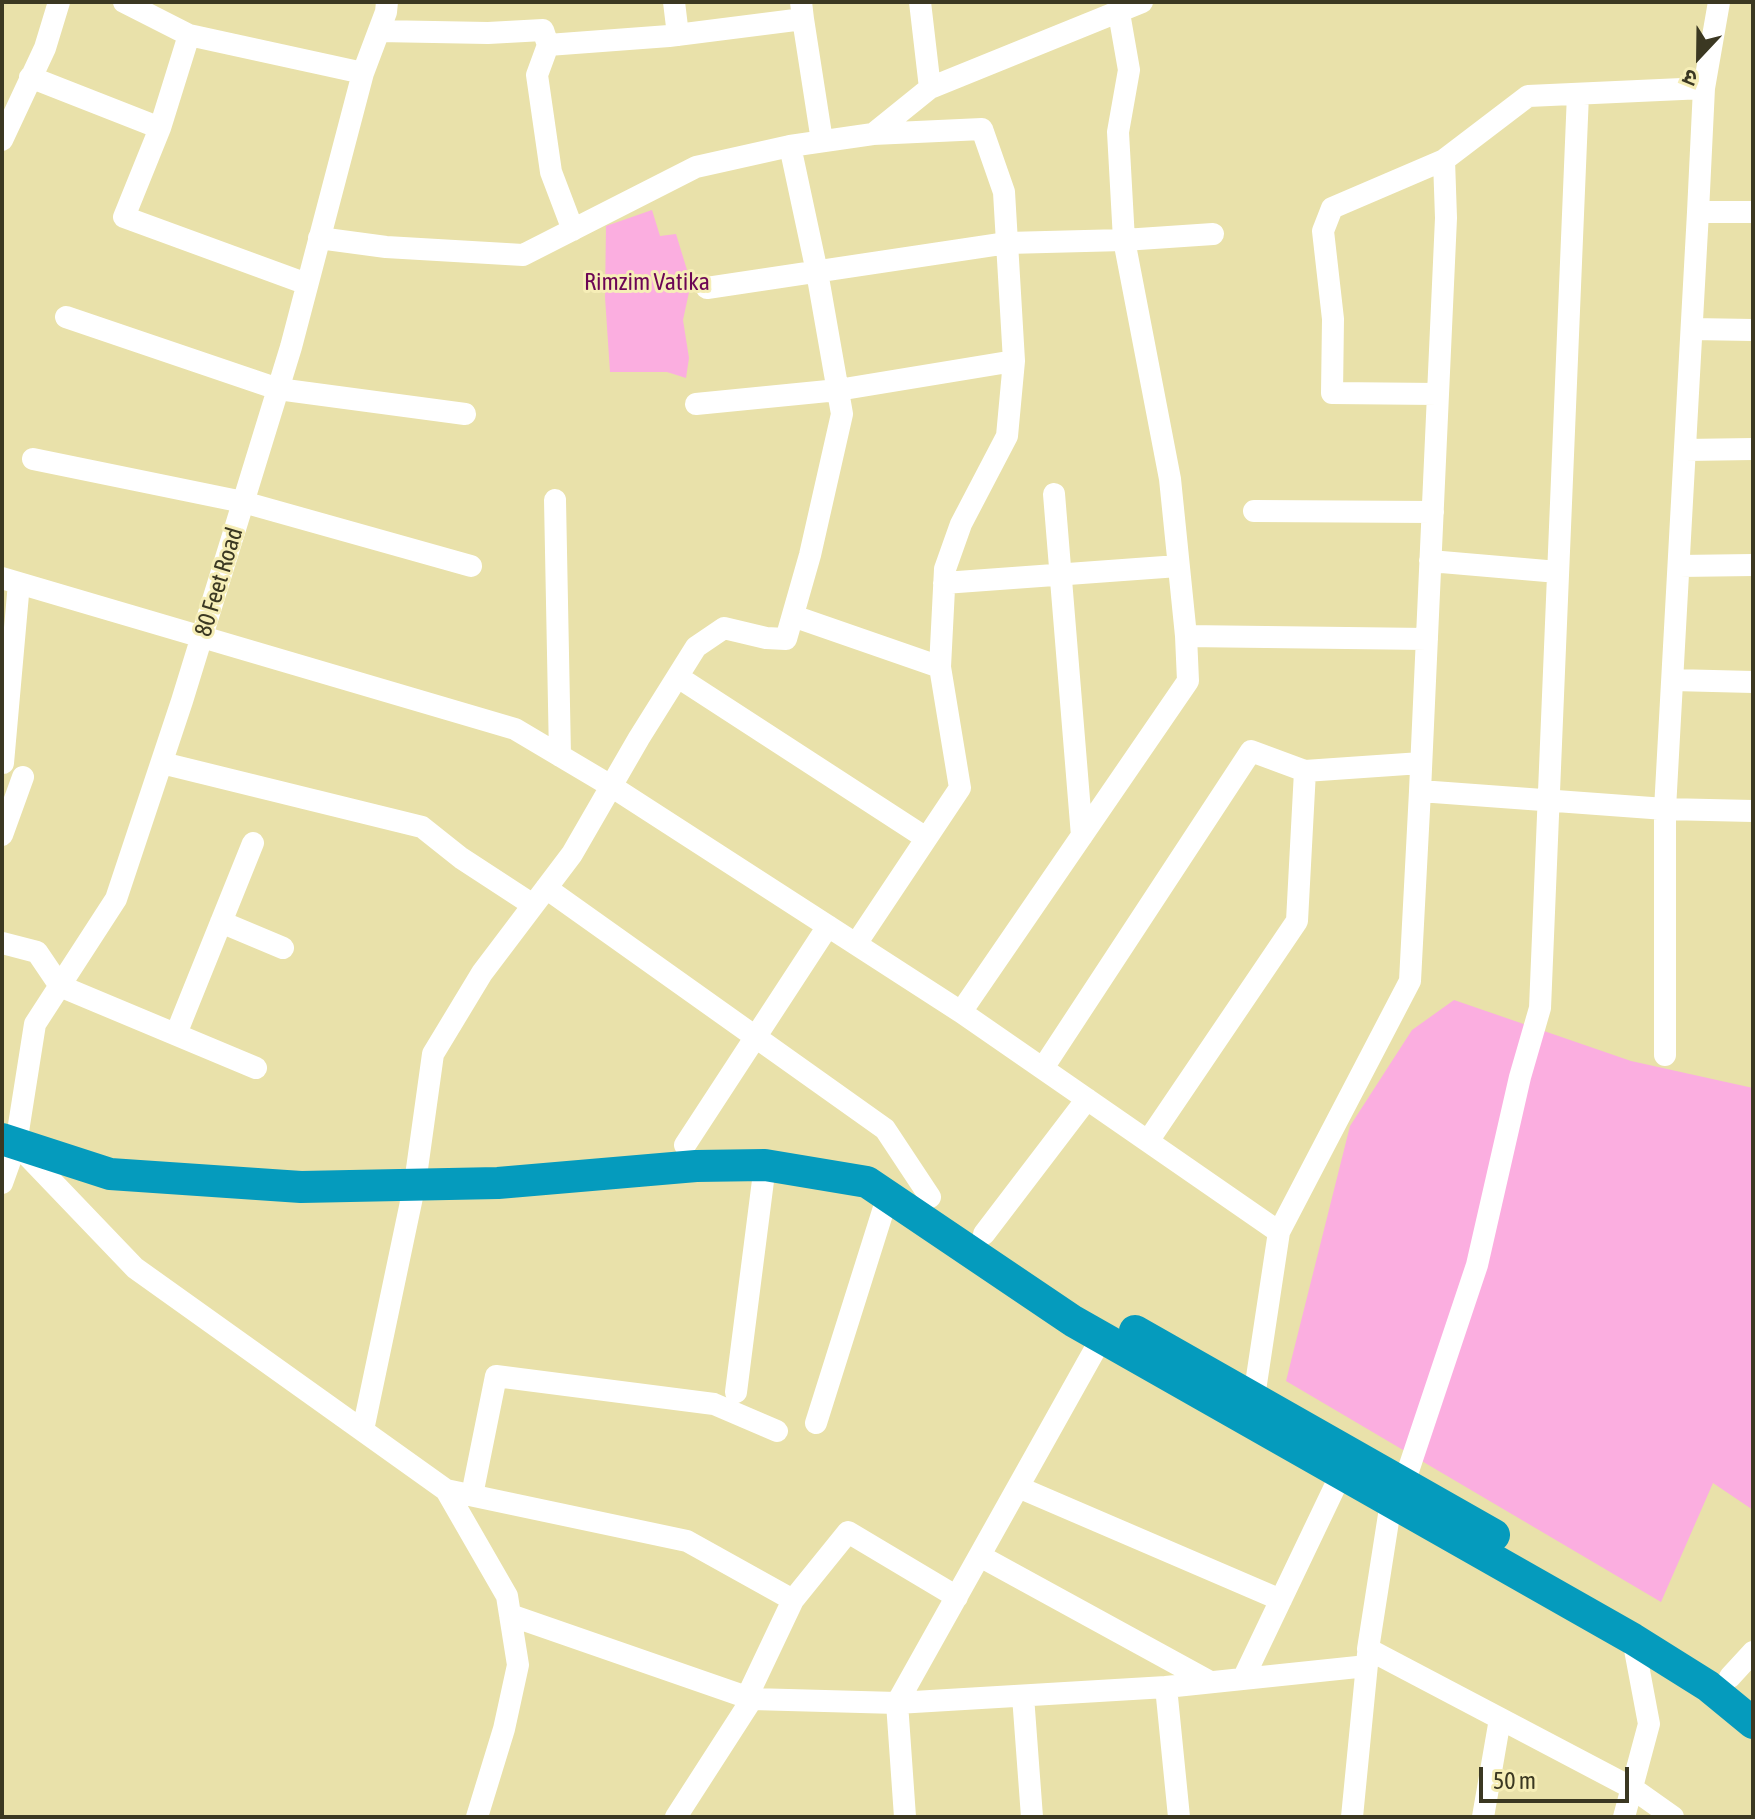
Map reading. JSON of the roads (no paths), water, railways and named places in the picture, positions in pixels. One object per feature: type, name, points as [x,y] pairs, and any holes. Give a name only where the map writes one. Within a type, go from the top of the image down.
[{"type":"highway","points":[[10,1131],[114,1153],[416,1173],[498,1183],[696,1166],[765,1165],[867,1182],[1073,1321],[1247,1407],[1397,1492],[1644,1621],[1742,1686]]},
{"type":"highway","points":[[416,1173],[497,1162],[685,1145],[767,1144],[875,1162],[1247,1407],[1341,1474],[1397,1492],[1708,1686],[1753,1723]]},
{"type":"street","points":[[2,140],[45,48],[59,2]]},
{"type":"street","points":[[124,2],[189,35],[363,73]]},
{"type":"street","name":"80 Feet Road","points":[[2,1183],[10,1131],[35,1024],[116,899],[162,763],[278,389],[363,73],[387,2]]},
{"type":"street","points":[[674,2],[678,35]]},
{"type":"street","points":[[920,2],[930,88]]},
{"type":"street","points":[[873,134],[930,88],[1094,11],[1119,13],[1142,2]]},
{"type":"street","points":[[1665,1055],[1665,809],[1704,88],[1719,2]]},
{"type":"street","points":[[548,45],[678,35],[802,10],[822,141]]},
{"type":"street","points":[[961,1012],[1188,681],[1170,479],[1124,240],[1118,132],[1129,70],[1119,13]]},
{"type":"street","points":[[379,31],[488,33],[543,30],[548,45],[537,75],[551,172],[573,230]]},
{"type":"street","points":[[189,35],[160,128],[124,217],[307,284]]},
{"type":"street","points":[[30,77],[160,128]]},
{"type":"street","points":[[1438,396],[1332,393],[1333,319],[1323,231],[1332,208],[1444,160],[1528,96],[1704,88]]},
{"type":"street","points":[[1352,1817],[1368,1658],[1397,1492],[1477,1265],[1520,1077],[1540,1008],[1578,94]]},
{"type":"street","points":[[319,238],[386,247],[523,255],[696,167],[790,146],[873,134],[982,129],[1004,192],[1014,361],[1007,436],[961,524],[945,569],[940,667],[960,788],[856,944]]},
{"type":"street","points":[[363,1430],[416,1173],[433,1054],[482,973],[572,854],[696,647],[724,628],[766,638],[786,639],[810,555],[842,414],[817,272],[790,146]]},
{"type":"street","points":[[1247,1407],[1279,1232],[1410,981],[1446,218],[1444,160]]},
{"type":"street","points":[[1698,212],[1753,212]]},
{"type":"street","points":[[707,288],[1007,243],[1213,234]]},
{"type":"street","points":[[66,317],[278,389],[465,414]]},
{"type":"street","points":[[1692,329],[1753,330]]},
{"type":"street","points":[[696,404],[838,390],[1014,361]]},
{"type":"street","points":[[1327,398],[1438,396]]},
{"type":"street","points":[[1685,450],[1753,449]]},
{"type":"street","points":[[33,459],[243,502],[471,566]]},
{"type":"street","points":[[1054,494],[1082,836]]},
{"type":"street","points":[[555,500],[560,756]]},
{"type":"street","points":[[1254,511],[1433,512]]},
{"type":"street","points":[[1430,561],[1558,572]]},
{"type":"street","points":[[1679,566],[1753,565]]},
{"type":"street","points":[[944,583],[1178,566]]},
{"type":"street","points":[[3,763],[11,580],[515,729],[611,786],[961,1012],[1279,1232]]},
{"type":"street","points":[[793,616],[940,667]]},
{"type":"street","points":[[1186,636],[1427,639]]},
{"type":"street","points":[[678,677],[926,838]]},
{"type":"street","points":[[1673,680],[1753,682]]},
{"type":"street","points":[[1043,1068],[1251,751],[1305,771],[1421,763]]},
{"type":"street","points":[[162,763],[422,827],[461,858],[540,897],[755,1036],[885,1129],[930,1197]]},
{"type":"street","points":[[1148,1141],[1297,921],[1305,771]]},
{"type":"street","points":[[2,835],[23,777]]},
{"type":"street","points":[[1420,791],[1665,809],[1753,811]]},
{"type":"street","points":[[176,1034],[253,843]]},
{"type":"street","points":[[221,922],[283,948]]},
{"type":"street","points":[[685,1145],[828,926]]},
{"type":"street","points":[[2,943],[37,952],[60,986],[256,1068]]},
{"type":"street","points":[[984,1234],[1087,1099]]},
{"type":"street","points":[[10,1131],[135,1268],[446,1490],[507,1596],[518,1665],[504,1729],[477,1817]]},
{"type":"street","points":[[736,1392],[765,1165]]},
{"type":"street","points":[[816,1423],[888,1195]]},
{"type":"street","points":[[905,1817],[897,1703],[1102,1337]]},
{"type":"street","points":[[472,1495],[496,1376],[714,1404],[777,1431]]},
{"type":"street","points":[[1243,1679],[1341,1474]]},
{"type":"street","points":[[1018,1487],[1281,1600]]},
{"type":"street","points":[[446,1490],[687,1541],[793,1600]]},
{"type":"street","points":[[676,1817],[750,1698],[793,1600],[848,1532],[957,1597]]},
{"type":"street","points":[[980,1556],[1210,1682]]},
{"type":"street","points":[[510,1615],[750,1698],[897,1703],[1166,1687],[1243,1679],[1368,1658],[1500,1719],[1632,1788],[1673,1817]]},
{"type":"street","points":[[1624,1817],[1649,1724],[1633,1639]]},
{"type":"street","points":[[1742,1686],[1753,1652]]},
{"type":"street","points":[[1166,1687],[1179,1817]]},
{"type":"street","points":[[1023,1696],[1032,1817]]},
{"type":"street","points":[[1483,1817],[1500,1719]]},
{"type":"park label","name":"Rimzim Vatika","points":[[647,282]]}]
